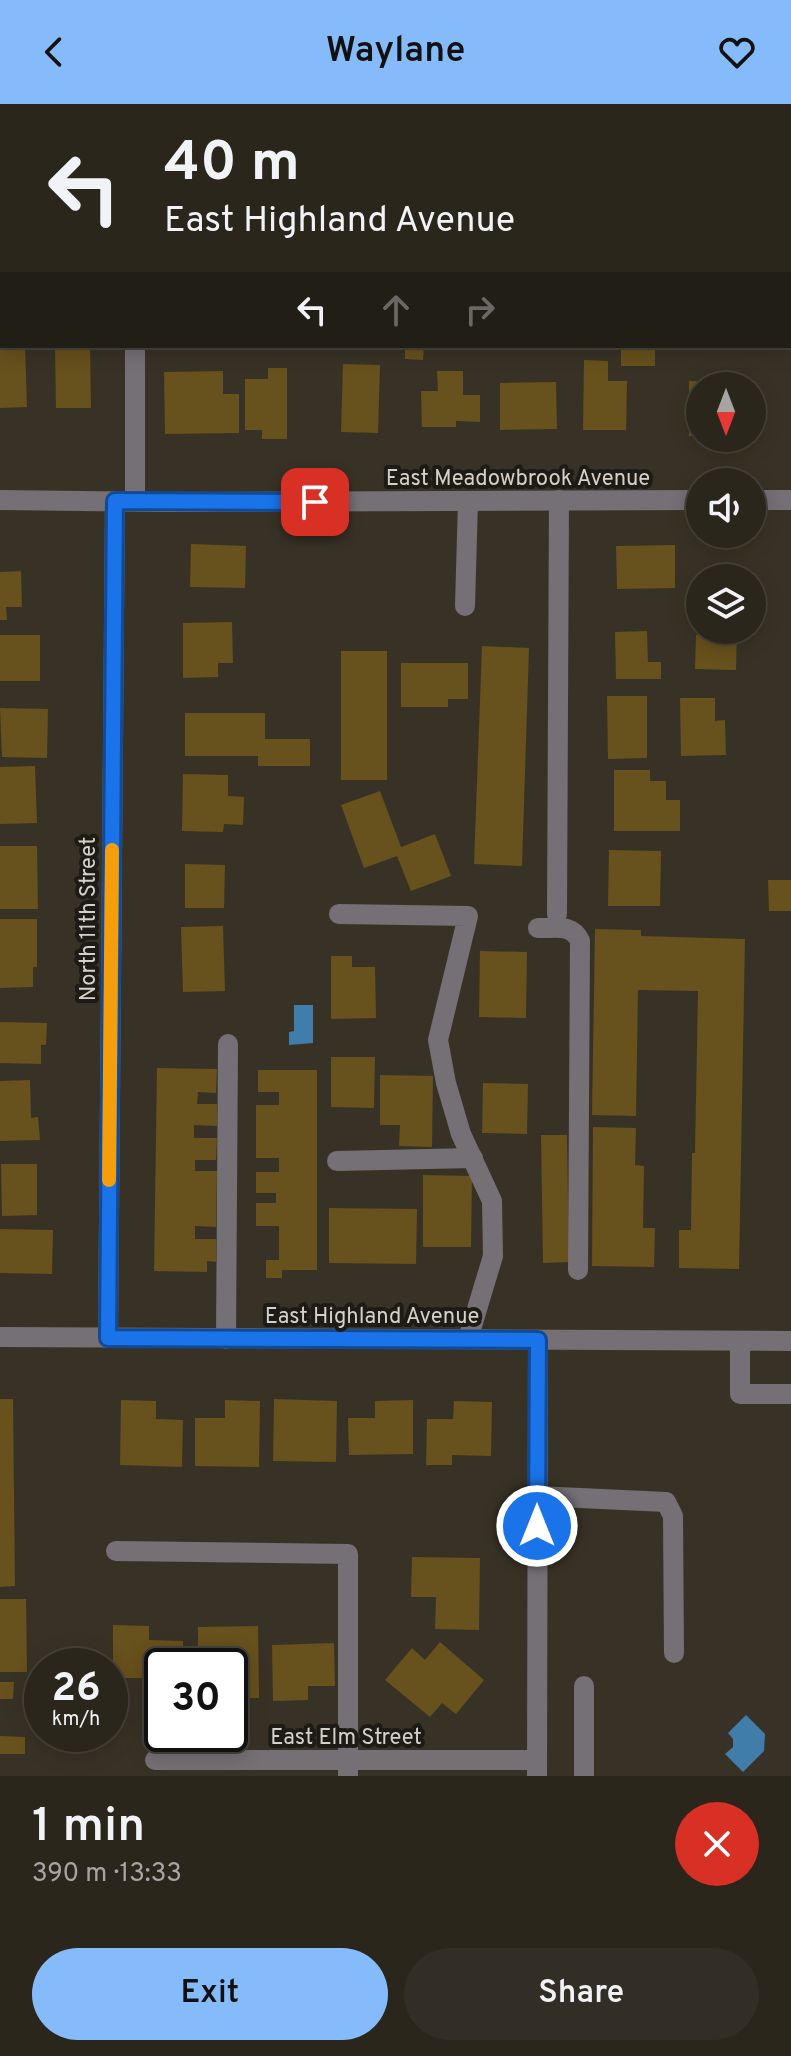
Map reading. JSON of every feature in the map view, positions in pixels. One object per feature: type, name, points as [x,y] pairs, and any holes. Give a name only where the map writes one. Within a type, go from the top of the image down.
[{"type":"street","name":"North 11th Street","points":[[108,1338],[125,501],[135,348]]},
{"type":"street","name":"East Meadowbrook Avenue","points":[[0,500],[686,500]]},
{"type":"street","points":[[557,914],[559,500]]},
{"type":"street","points":[[766,500],[791,500]]},
{"type":"street","points":[[465,606],[468,501]]},
{"type":"street","points":[[339,914],[468,916],[438,1040],[446,1083],[461,1134],[492,1201],[493,1256],[468,1339]]},
{"type":"street","points":[[538,928],[571,929],[580,941],[578,1270]]},
{"type":"street","points":[[226,1339],[228,1044]]},
{"type":"street","points":[[337,1161],[473,1158]]},
{"type":"street","name":"East Highland Avenue","points":[[0,1337],[791,1341]]},
{"type":"street","points":[[537,1768],[538,1340]]},
{"type":"street","points":[[740,1341],[740,1394],[791,1394]]},
{"type":"street","points":[[537,1496],[666,1502],[673,1516],[674,1653]]},
{"type":"street","points":[[116,1551],[348,1554],[348,1768]]},
{"type":"street","points":[[584,1686],[584,1776]]},
{"type":"street","name":"East Elm Street","points":[[155,1760],[348,1768],[537,1768]]},
{"type":"water","points":[[294,1005],[313,1005],[313,1043],[289,1045],[289,1032],[294,1031]]},
{"type":"water","points":[[746,1715],[765,1734],[764,1751],[743,1772],[725,1754],[733,1747],[733,1739],[728,1733]]},
{"type":"building","points":[[0,348],[25,348],[27,407],[0,408]]},
{"type":"building","points":[[55,348],[90,348],[91,408],[56,408]]},
{"type":"building","points":[[405,348],[424,348],[423,360],[405,359]]},
{"type":"building","points":[[621,348],[655,348],[655,366],[621,366]]},
{"type":"building","points":[[584,360],[608,361],[608,381],[627,381],[626,430],[583,430]]},
{"type":"building","points":[[343,364],[380,365],[378,433],[341,432]]},
{"type":"building","points":[[268,368],[287,368],[287,439],[262,439],[262,430],[245,430],[245,379],[268,379]]},
{"type":"building","points":[[223,371],[223,394],[239,394],[239,433],[165,434],[164,372]]},
{"type":"building","points":[[437,371],[463,371],[463,395],[480,395],[480,422],[456,421],[456,427],[422,427],[421,391],[438,391]]},
{"type":"building","points":[[556,382],[557,429],[500,430],[500,383]]},
{"type":"building","points":[[191,544],[246,546],[245,588],[190,587]]},
{"type":"building","points":[[675,545],[675,588],[617,589],[616,546]]},
{"type":"building","points":[[21,571],[22,607],[6,607],[7,620],[0,620],[0,572]]},
{"type":"building","points":[[232,622],[233,663],[218,663],[218,677],[183,678],[183,623]]},
{"type":"building","points":[[647,631],[648,662],[661,662],[661,679],[616,679],[615,632]]},
{"type":"building","points":[[0,635],[40,635],[40,681],[0,681]]},
{"type":"building","points":[[696,644],[737,644],[736,670],[695,669]]},
{"type":"building","points":[[482,646],[529,648],[522,866],[474,864]]},
{"type":"building","points":[[341,651],[387,651],[387,780],[341,780]]},
{"type":"building","points":[[401,663],[468,663],[468,699],[448,699],[448,707],[401,707]]},
{"type":"building","points":[[607,696],[647,696],[647,758],[608,759]]},
{"type":"building","points":[[680,698],[715,698],[715,721],[725,720],[726,755],[681,756]]},
{"type":"building","points":[[0,708],[48,709],[47,758],[2,757]]},
{"type":"building","points":[[185,713],[265,713],[265,739],[310,739],[310,766],[258,766],[258,756],[185,756]]},
{"type":"building","points":[[35,766],[37,823],[0,824],[0,767]]},
{"type":"building","points":[[614,770],[650,770],[650,781],[666,781],[666,800],[680,800],[680,831],[614,831]]},
{"type":"building","points":[[183,774],[228,775],[228,796],[244,797],[243,825],[224,824],[223,832],[182,831]]},
{"type":"building","points":[[380,791],[401,847],[435,834],[451,876],[411,891],[397,856],[364,868],[341,805]]},
{"type":"building","points":[[0,846],[37,846],[38,909],[0,909]]},
{"type":"building","points":[[609,850],[661,851],[660,906],[608,906]]},
{"type":"building","points":[[185,864],[225,865],[224,908],[185,908]]},
{"type":"building","points":[[768,880],[791,880],[791,911],[769,911]]},
{"type":"building","points":[[0,919],[37,919],[37,967],[33,967],[33,987],[0,988]]},
{"type":"building","points":[[223,926],[225,991],[183,992],[181,927]]},
{"type":"building","points":[[595,929],[641,930],[641,936],[745,939],[739,1269],[679,1268],[679,1230],[691,1230],[698,991],[638,990],[636,1116],[592,1115]]},
{"type":"building","points":[[480,951],[527,952],[526,1018],[479,1017]]},
{"type":"building","points":[[331,956],[352,956],[352,967],[375,967],[376,1018],[331,1019]]},
{"type":"building","points":[[0,1022],[47,1023],[46,1045],[41,1045],[41,1064],[0,1063]]},
{"type":"building","points":[[331,1057],[375,1057],[374,1108],[331,1107]]},
{"type":"building","points":[[157,1068],[217,1069],[216,1093],[198,1092],[197,1104],[217,1104],[217,1126],[194,1125],[194,1138],[217,1138],[216,1160],[195,1160],[195,1171],[217,1171],[216,1227],[195,1226],[195,1239],[216,1239],[216,1262],[207,1261],[207,1272],[154,1271]]},
{"type":"building","points":[[258,1070],[317,1070],[317,1270],[282,1270],[282,1278],[266,1278],[266,1260],[279,1260],[279,1226],[256,1226],[256,1203],[276,1203],[276,1193],[256,1193],[256,1172],[279,1172],[279,1158],[256,1158],[256,1105],[279,1105],[279,1092],[258,1092]]},
{"type":"building","points":[[380,1075],[433,1076],[432,1147],[399,1146],[400,1125],[380,1125]]},
{"type":"building","points":[[30,1080],[31,1118],[38,1117],[40,1140],[0,1141],[0,1081]]},
{"type":"building","points":[[483,1083],[528,1084],[527,1134],[482,1133]]},
{"type":"building","points":[[593,1127],[636,1128],[635,1165],[644,1166],[643,1228],[655,1228],[654,1267],[592,1266]]},
{"type":"building","points":[[541,1135],[567,1135],[569,1262],[543,1263]]},
{"type":"building","points":[[1,1164],[37,1164],[37,1215],[2,1216]]},
{"type":"building","points":[[423,1175],[472,1176],[471,1247],[423,1247]]},
{"type":"building","points":[[329,1208],[417,1209],[416,1264],[329,1263]]},
{"type":"building","points":[[0,1229],[53,1230],[52,1274],[0,1273]]},
{"type":"building","points":[[0,1399],[13,1399],[15,1586],[0,1587]]},
{"type":"building","points":[[274,1399],[337,1401],[336,1462],[273,1461]]},
{"type":"building","points":[[121,1400],[156,1401],[156,1419],[183,1420],[182,1467],[120,1465]]},
{"type":"building","points":[[225,1400],[260,1401],[259,1467],[195,1466],[195,1418],[225,1418]]},
{"type":"building","points":[[413,1400],[413,1454],[349,1455],[348,1418],[375,1418],[375,1401]]},
{"type":"building","points":[[454,1401],[492,1402],[491,1456],[452,1455],[452,1465],[426,1465],[427,1419],[453,1419]]},
{"type":"building","points":[[412,1557],[480,1558],[479,1630],[435,1629],[436,1597],[411,1597]]},
{"type":"building","points":[[0,1599],[26,1599],[24,1672],[0,1672]]},
{"type":"building","points":[[113,1625],[149,1626],[149,1640],[183,1641],[183,1648],[144,1648],[144,1678],[128,1678],[128,1648],[113,1648]]},
{"type":"building","points":[[258,1626],[259,1698],[248,1698],[248,1648],[198,1648],[198,1627]]},
{"type":"building","points":[[440,1642],[484,1680],[456,1714],[442,1703],[430,1717],[385,1680],[412,1648],[425,1660]]},
{"type":"building","points":[[334,1643],[335,1686],[308,1686],[308,1700],[273,1701],[272,1645]]},
{"type":"building","points":[[0,1682],[14,1682],[13,1699],[0,1699]]},
{"type":"building","points":[[0,1736],[24,1737],[25,1754],[0,1754]]},
{"type":"slow traffic","points":[[109,1180],[112,850]]},
{"type":"route","points":[[315,502],[115,501],[108,1338],[538,1340],[537,1526]]}]
